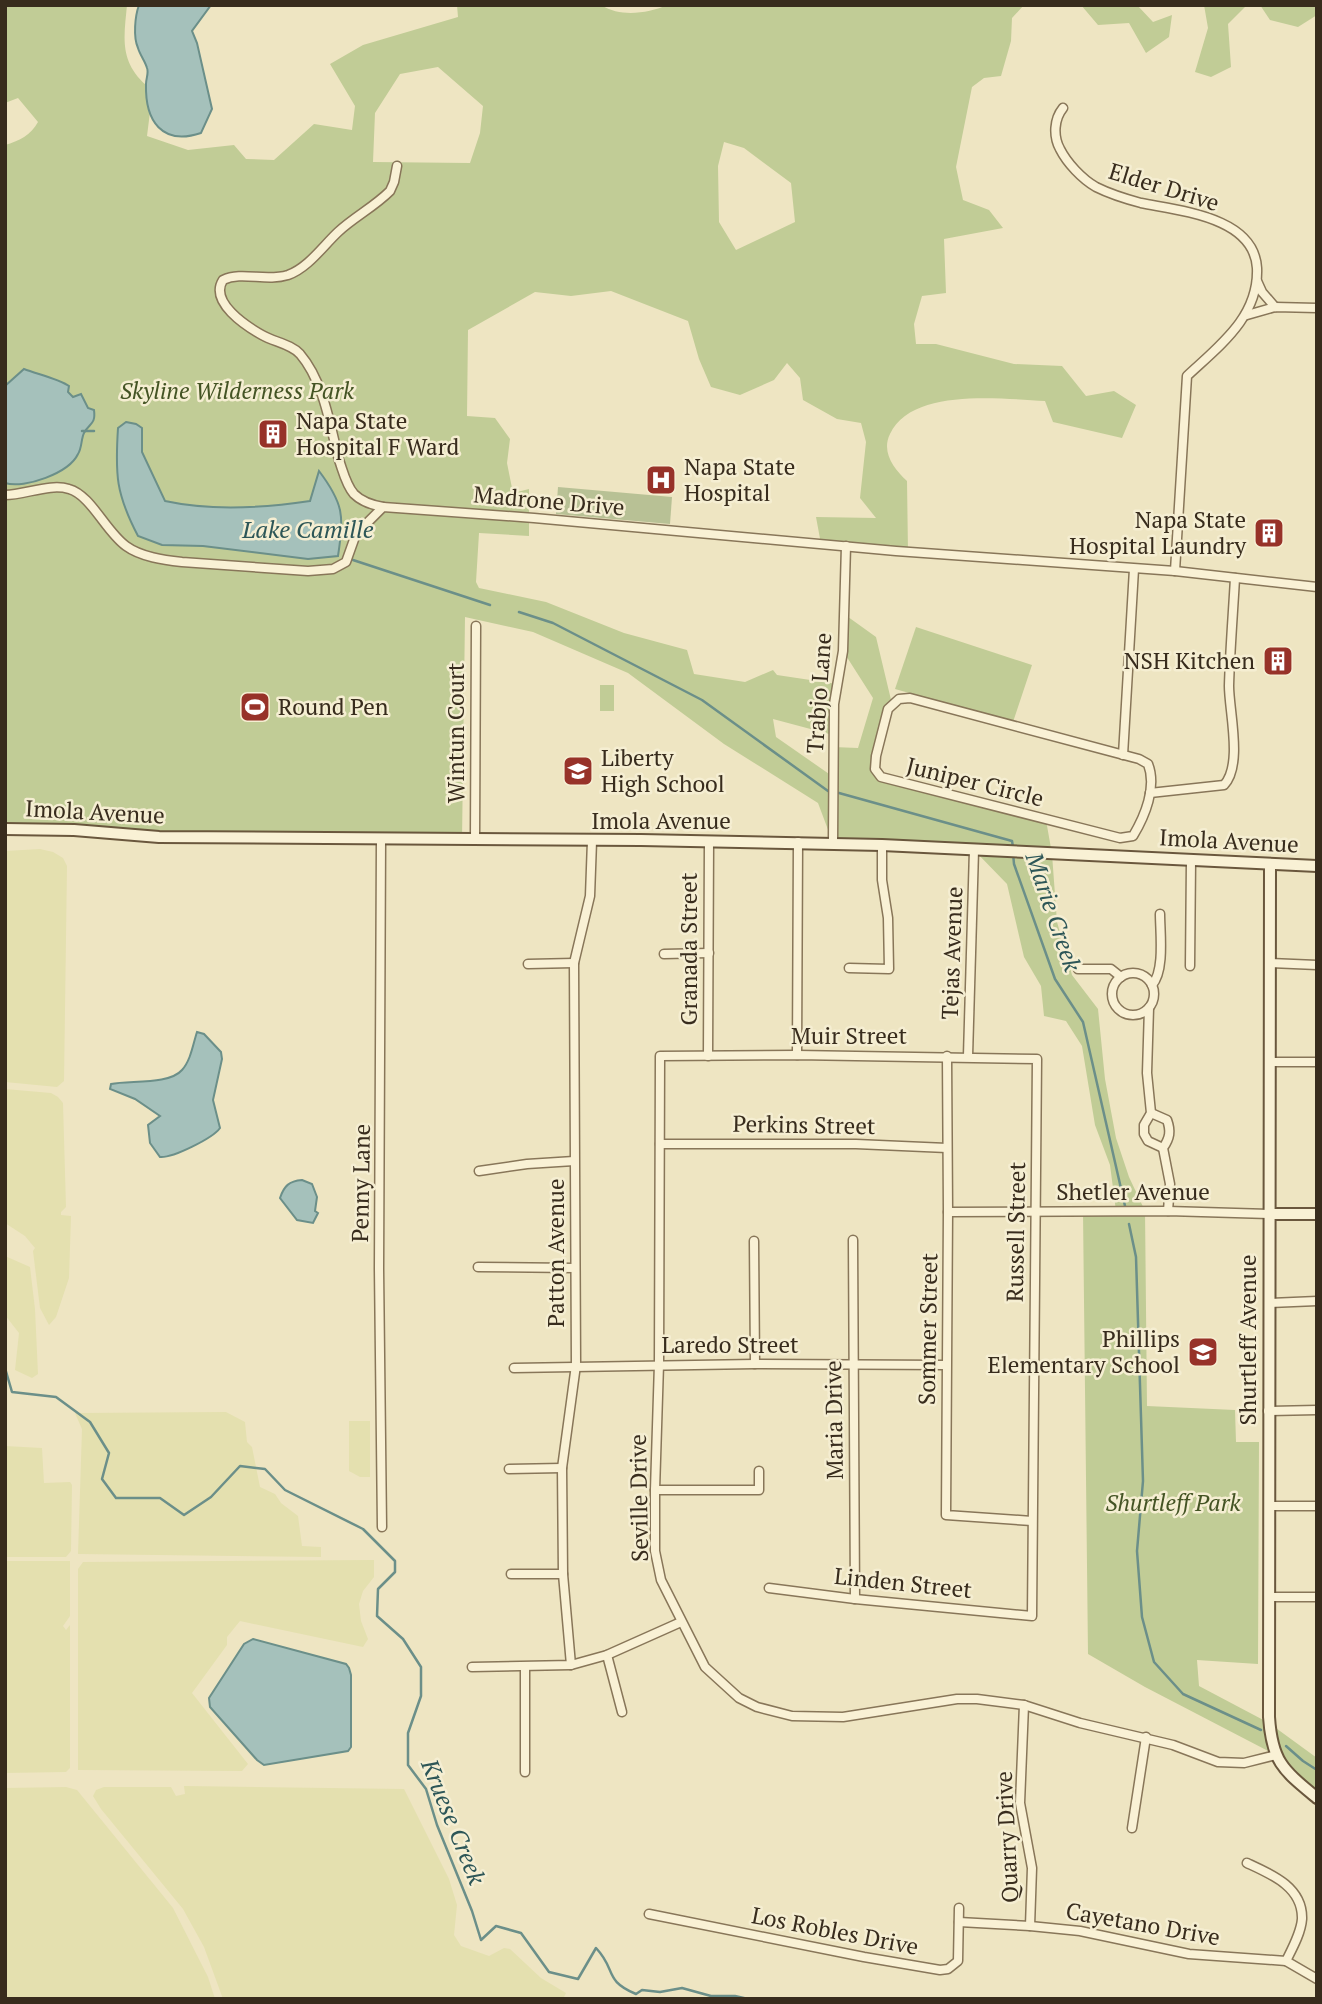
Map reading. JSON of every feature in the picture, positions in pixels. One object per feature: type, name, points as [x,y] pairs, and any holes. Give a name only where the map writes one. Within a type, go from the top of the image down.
[{"type":"street","name":"Elder Drive","points":[[1063,108],[1056,121],[1058,145],[1068,161],[1087,180],[1116,195],[1146,204],[1183,210],[1209,219],[1237,232],[1254,251],[1257,281],[1247,315],[1229,337],[1187,376],[1175,571]]},
{"type":"street","points":[[383,508],[362,501],[349,488],[329,416],[301,355],[244,323],[220,298],[219,289],[223,280],[230,277],[270,278],[297,270],[338,232],[390,191],[397,166]]},
{"type":"street","points":[[1257,281],[1262,292],[1275,307]]},
{"type":"street","points":[[1247,315],[1275,307],[1317,308]]},
{"type":"street","points":[[5,495],[59,487],[70,489],[80,494],[125,545],[164,560],[308,571],[333,569],[346,562],[361,527],[383,508]]},
{"type":"street","name":"Madrone Drive","points":[[383,508],[1175,571],[1317,587]]},
{"type":"street","name":"Trabjo Lane","points":[[833,843],[834,704],[843,651],[846,546]]},
{"type":"street","points":[[1123,755],[1126,740],[1134,569]]},
{"type":"street","points":[[1150,793],[1224,785],[1229,780],[1232,770],[1234,721],[1229,689],[1236,578]]},
{"type":"street","name":"Wintun Court","points":[[475,840],[476,626]]},
{"type":"street","name":"Juniper Circle","points":[[910,698],[1148,764],[1152,780],[1150,793],[1133,836],[1120,838],[895,782],[881,777],[875,769],[876,756],[888,709],[899,699],[910,698]]},
{"type":"street","name":"Imola Avenue","points":[[5,829],[74,830],[159,837],[798,842],[1317,866]]},
{"type":"street","name":"Penny Lane","points":[[381,840],[379,1269],[382,1527]]},
{"type":"street","name":"Patton Avenue","points":[[571,1665],[563,1574],[562,1468],[576,1365],[574,963],[590,897],[592,841]]},
{"type":"street","name":"Granada Street","points":[[708,1056],[709,842]]},
{"type":"street","points":[[797,1055],[798,842]]},
{"type":"street","points":[[849,968],[890,969],[888,918],[882,880],[882,845]]},
{"type":"street","name":"Tejas Avenue","points":[[968,1056],[974,850]]},
{"type":"street","points":[[1190,966],[1191,861]]},
{"type":"street","name":"Shurtleff Avenue","points":[[1270,864],[1269,1717],[1281,1767],[1317,1798]]},
{"type":"street","points":[[1152,985],[1158,979],[1160,965],[1160,914]]},
{"type":"street","points":[[664,954],[709,953]]},
{"type":"street","points":[[528,964],[574,963]]},
{"type":"street","points":[[1270,963],[1317,965]]},
{"type":"street","points":[[1077,969],[1111,969],[1121,977]]},
{"type":"street","points":[[1149,1008],[1136,1014],[1123,1012],[1118,1007],[1114,1002],[1113,988],[1121,977],[1140,974],[1152,985],[1154,995],[1148,1019],[1147,1073],[1151,1113],[1144,1125],[1144,1134],[1148,1141],[1163,1148]]},
{"type":"street","name":"Muir Street","points":[[660,1056],[968,1056],[1037,1059]]},
{"type":"street","name":"Seville Drive","points":[[660,1056],[659,1364],[655,1551],[661,1580],[705,1667],[739,1698],[757,1707],[792,1716],[843,1717],[957,1699],[977,1699],[1024,1705],[1080,1723],[1146,1737],[1218,1762],[1244,1763],[1276,1755]]},
{"type":"street","name":"Sommer Street","points":[[947,1056],[946,1515],[1032,1521]]},
{"type":"street","name":"Russell Street","points":[[1032,1616],[1037,1059]]},
{"type":"street","points":[[1270,1062],[1317,1062]]},
{"type":"street","points":[[1151,1113],[1167,1120],[1170,1130],[1168,1141],[1163,1148],[1170,1184],[1168,1211]]},
{"type":"street","name":"Perkins Street","points":[[660,1144],[947,1147]]},
{"type":"street","points":[[479,1171],[574,1161]]},
{"type":"street","name":"Shetler Avenue","points":[[948,1212],[1317,1213]]},
{"type":"street","name":"Maria Drive","points":[[853,1240],[855,1598]]},
{"type":"street","points":[[754,1241],[755,1364]]},
{"type":"street","points":[[478,1266],[575,1268]]},
{"type":"street","points":[[1270,1303],[1317,1301]]},
{"type":"street","name":"Laredo Street","points":[[514,1368],[659,1364],[946,1366]]},
{"type":"street","points":[[1268,1411],[1317,1410]]},
{"type":"street","points":[[509,1469],[562,1468]]},
{"type":"street","points":[[655,1490],[759,1490],[759,1471]]},
{"type":"street","points":[[1269,1506],[1317,1506]]},
{"type":"street","points":[[511,1574],[563,1574]]},
{"type":"street","name":"Linden Street","points":[[769,1588],[1032,1616]]},
{"type":"street","points":[[1269,1597],[1317,1597]]},
{"type":"street","points":[[472,1667],[571,1665],[607,1655],[681,1622]]},
{"type":"street","points":[[607,1655],[622,1712]]},
{"type":"street","points":[[525,1667],[525,1772]]},
{"type":"street","name":"Quarry Drive","points":[[1024,1705],[1020,1803],[1021,1820],[1032,1868],[1030,1926]]},
{"type":"street","points":[[1132,1828],[1146,1737]]},
{"type":"street","points":[[1247,1863],[1284,1883],[1298,1901],[1302,1919],[1286,1961]]},
{"type":"street","name":"Los Robles Drive","points":[[649,1914],[940,1970],[948,1969],[958,1961],[959,1908]]},
{"type":"street","name":"Cayetano Drive","points":[[959,1922],[1096,1933],[1189,1954],[1286,1961],[1317,1979]]},
{"type":"shaded area","points":[[40,849],[63,858],[67,866],[64,1081],[57,1087],[5,1082],[5,851]]},
{"type":"shaded area","points":[[5,1089],[51,1093],[63,1103],[66,1207],[61,1215],[71,1216],[69,1278],[56,1317],[49,1325],[40,1308],[33,1251],[35,1248],[25,1236],[5,1223]]},
{"type":"shaded area","points":[[5,1256],[30,1267],[38,1374],[32,1378],[15,1370],[19,1333],[5,1315]]},
{"type":"shaded area","points":[[226,1412],[245,1422],[247,1442],[252,1447],[260,1487],[275,1494],[281,1503],[298,1516],[302,1546],[321,1547],[321,1557],[78,1554],[82,1429],[75,1413]]},
{"type":"shaded area","points":[[349,1421],[370,1421],[370,1477],[360,1477],[349,1471]]},
{"type":"shaded area","points":[[5,1446],[42,1448],[44,1483],[70,1482],[72,1485],[71,1551],[66,1557],[5,1557]]},
{"type":"shaded area","points":[[374,1560],[374,1577],[363,1591],[359,1604],[361,1621],[368,1639],[363,1647],[240,1621],[227,1637],[227,1645],[192,1693],[248,1764],[242,1771],[78,1770],[78,1569],[83,1562]]},
{"type":"shaded area","points":[[5,1561],[70,1561],[70,1616],[63,1626],[66,1630],[70,1625],[70,1768],[66,1772],[5,1773]]},
{"type":"shaded area","points":[[184,1786],[404,1789],[449,1879],[457,1905],[454,1935],[461,1946],[489,1956],[504,1948],[510,1949],[541,1978],[566,1993],[563,1999],[223,1999],[204,1947],[183,1909],[93,1796],[96,1790],[104,1787],[171,1787],[176,1796],[185,1794]]},
{"type":"shaded area","points":[[66,1787],[77,1790],[173,1908],[208,1977],[215,1999],[5,1999],[5,1788]]},
{"type":"green space","points":[[8,5],[127,5],[125,48],[131,67],[146,85],[150,112],[147,136],[188,150],[234,145],[246,159],[274,160],[314,124],[352,130],[355,106],[330,64],[363,45],[458,17],[457,5],[601,5],[617,12],[635,13],[668,5],[1024,5],[1012,18],[1011,41],[1001,76],[984,78],[972,87],[956,167],[963,200],[989,210],[1003,228],[944,239],[946,293],[922,296],[914,324],[916,344],[936,344],[1014,364],[1062,366],[1086,396],[1114,391],[1136,405],[1122,438],[1053,422],[1045,401],[960,399],[937,402],[917,409],[901,419],[890,434],[887,447],[890,460],[907,481],[908,552],[821,544],[816,517],[876,518],[860,498],[866,442],[861,423],[837,419],[803,400],[800,378],[787,363],[774,380],[740,395],[711,387],[699,359],[688,321],[611,291],[571,296],[535,292],[468,330],[467,416],[495,418],[510,439],[507,463],[513,493],[529,489],[529,536],[479,533],[476,582],[479,588],[546,602],[624,633],[687,650],[694,674],[745,682],[773,670],[777,675],[837,684],[833,735],[773,719],[776,737],[832,776],[833,747],[858,748],[873,698],[843,651],[844,614],[876,637],[892,704],[876,756],[881,777],[1046,820],[1052,854],[1057,922],[1072,975],[1098,1009],[1105,1079],[1116,1138],[1129,1177],[1145,1211],[1147,1406],[1235,1410],[1236,1442],[1259,1442],[1258,1664],[1197,1660],[1199,1686],[1269,1723],[1317,1758],[1317,1798],[1276,1755],[1088,1654],[1083,1212],[1116,1211],[1110,1165],[1095,1125],[1082,1046],[1066,1021],[1044,1016],[1041,986],[1024,957],[1007,884],[974,850],[833,843],[818,803],[724,744],[628,673],[533,632],[465,617],[462,840],[5,829],[5,145],[24,137],[38,122],[18,98],[5,103],[5,10]],"holes":[[[438,67],[483,106],[480,133],[470,163],[373,162],[375,113],[400,74]],[[724,142],[744,148],[791,183],[795,222],[736,250],[719,222],[718,166]]]},
{"type":"green space","points":[[1081,5],[1137,5],[1153,22],[1172,15],[1169,37],[1146,53],[1129,23],[1098,25]]},
{"type":"green space","points":[[1204,5],[1247,5],[1228,24],[1231,67],[1211,77],[1195,72],[1208,28]]},
{"type":"green space","points":[[1260,5],[1317,5],[1317,15],[1298,27],[1270,20]]},
{"type":"green space","points":[[558,487],[672,497],[670,524],[556,514]]},
{"type":"green space","points":[[916,627],[1032,665],[1013,722],[895,689]]},
{"type":"green space","points":[[600,685],[614,685],[614,711],[600,711]]},
{"type":"water","points":[[139,5],[211,5],[192,31],[212,109],[201,133],[176,136],[166,133],[153,119],[146,97],[148,70],[135,38]]},
{"type":"water","points":[[24,369],[69,386],[68,392],[73,397],[81,394],[88,408],[94,410],[93,421],[84,433],[78,454],[66,467],[46,478],[24,484],[5,483],[5,386]]},
{"type":"water","name":"Lake Camille","points":[[126,422],[142,428],[142,452],[165,501],[237,507],[310,501],[319,471],[338,502],[341,530],[338,556],[308,559],[203,546],[162,545],[138,536],[121,496],[117,472],[118,428]]},
{"type":"water","points":[[197,1032],[204,1034],[221,1052],[222,1059],[213,1100],[220,1128],[192,1147],[160,1157],[150,1143],[148,1125],[160,1116],[135,1099],[110,1089],[111,1084],[159,1080],[176,1075],[188,1062]]},
{"type":"water","points":[[302,1180],[312,1184],[317,1197],[315,1211],[318,1213],[313,1223],[297,1220],[280,1198],[288,1185]]},
{"type":"water","points":[[253,1639],[346,1664],[351,1675],[351,1747],[348,1751],[264,1765],[210,1707],[209,1698],[244,1644]]},
{"type":"waterway","name":"Marie Creek","points":[[82,431],[94,431]]},
{"type":"waterway","name":"Marie Creek","points":[[353,560],[490,605]]},
{"type":"waterway","name":"Marie Creek","points":[[519,612],[553,623],[702,700],[828,791]]},
{"type":"waterway","name":"Marie Creek","points":[[839,793],[1012,841],[1013,847]]},
{"type":"waterway","name":"Marie Creek","points":[[1013,853],[1014,864],[1055,979],[1083,1022],[1125,1206]]},
{"type":"waterway","name":"Marie Creek","points":[[1129,1224],[1136,1257],[1143,1481],[1137,1551],[1142,1617],[1154,1662],[1183,1694],[1261,1730]]},
{"type":"waterway","name":"Kruese Creek","points":[[5,1368],[12,1392],[56,1397],[90,1422],[109,1453],[102,1479],[116,1498],[160,1498],[184,1515],[211,1497],[240,1466],[265,1469],[285,1490],[363,1529],[395,1561],[395,1572],[378,1589],[377,1616],[403,1639],[421,1667],[421,1696],[408,1733],[408,1765],[426,1789],[481,1940],[496,1926],[521,1933],[549,1972],[578,1979],[596,1948],[614,1979],[636,1994],[642,1990],[660,1992],[682,1988],[711,1996],[748,1999]]},
{"type":"waterway","name":"Marie Creek","points":[[1286,1746],[1317,1770]]},
{"type":"place","name":"Napa State Hospital F Ward","points":[[273,434]]},
{"type":"place","name":"Napa State Hospital","points":[[661,480]]},
{"type":"place","name":"Napa State Hospital Laundry","points":[[1269,533]]},
{"type":"place","name":"NSH Kitchen","points":[[1278,661]]},
{"type":"place","name":"Round Pen","points":[[255,707]]},
{"type":"place","name":"Liberty High School","points":[[578,771]]},
{"type":"place","name":"Phillips Elementary School","points":[[1203,1352]]},
{"type":"park label","name":"Skyline Wilderness Park","points":[[237,391]]},
{"type":"park label","name":"Shurtleff Park","points":[[1173,1503]]}]
